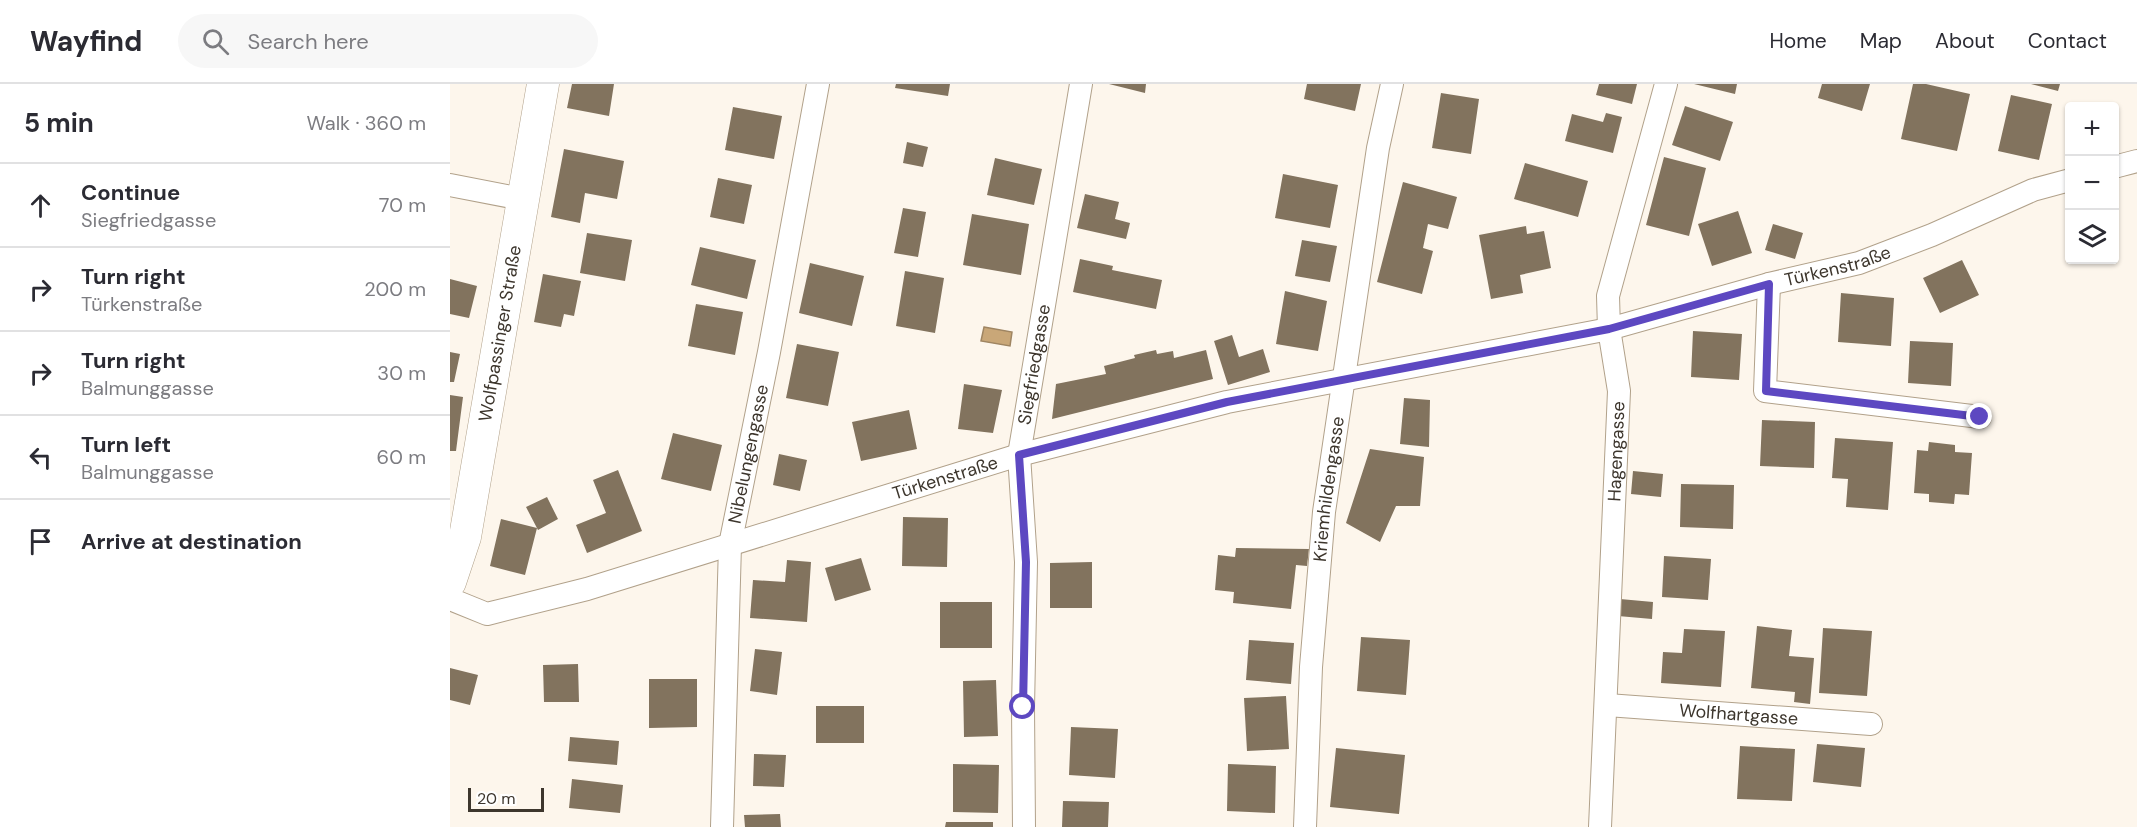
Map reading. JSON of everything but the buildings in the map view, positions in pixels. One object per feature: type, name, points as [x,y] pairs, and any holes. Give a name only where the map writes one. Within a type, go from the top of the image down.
[{"type":"street","name":"Wolfpassinger Straße","points":[[450,582],[465,537],[543,84]]},
{"type":"street","name":"Nibelungengasse","points":[[722,827],[730,545],[769,352],[818,84]]},
{"type":"street","name":"Siegfriedgasse","points":[[1024,827],[1023,707],[1026,562],[1019,455],[1081,84]]},
{"type":"street","name":"Kriemhildengasse","points":[[1305,827],[1311,667],[1324,512],[1378,148],[1392,84]]},
{"type":"street","name":"Hagengasse","points":[[1600,827],[1619,391],[1609,329],[1608,296],[1666,84]]},
{"type":"street","points":[[2119,166],[2137,161]]},
{"type":"street","name":"Türkenstraße","points":[[450,599],[487,614],[587,589],[1019,455],[1227,402],[1609,329],[1769,284],[1859,263],[1932,235],[2033,190],[2065,181]]},
{"type":"street","points":[[450,185],[522,200]]},
{"type":"street","points":[[1769,284],[1766,391],[1980,417]]},
{"type":"street","name":"Wolfhartgasse","points":[[1607,705],[1871,724]]},
{"type":"shaded area","points":[[984,327],[1012,332],[1010,346],[981,341]]},
{"type":"route","points":[[1023,707],[1026,562],[1019,455],[1227,402],[1609,329],[1769,284],[1766,391],[1980,417]]}]
